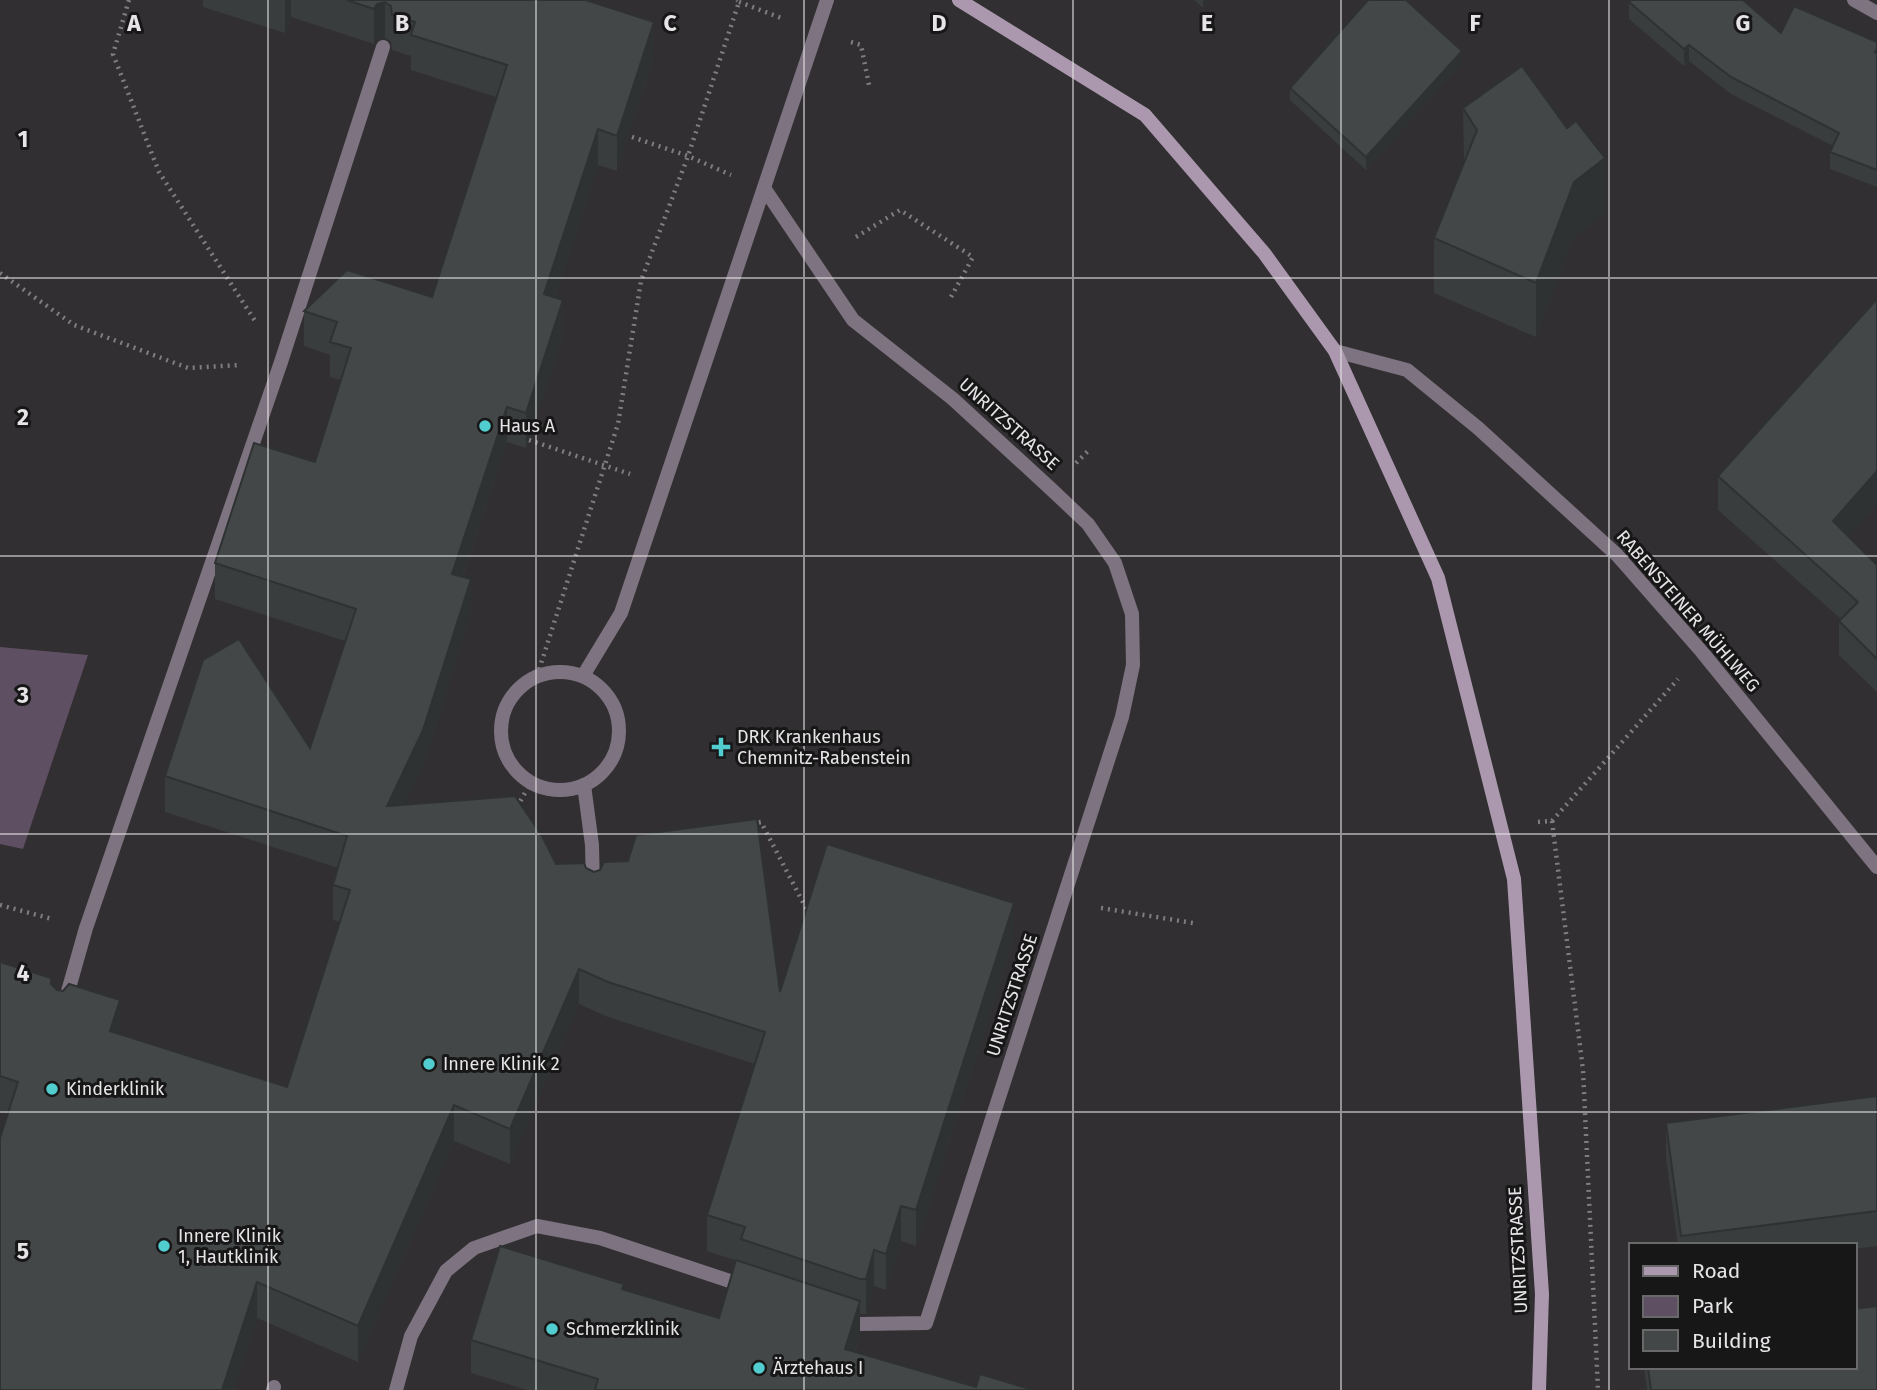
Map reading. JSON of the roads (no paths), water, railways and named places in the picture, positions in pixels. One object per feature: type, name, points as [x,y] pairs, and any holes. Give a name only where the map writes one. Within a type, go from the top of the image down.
[{"type":"street","points":[[583,676],[621,613],[827,0]]},
{"type":"street","points":[[1854,0],[1877,13]]},
{"type":"street","name":"UNRITZSTRASSE","points":[[965,2],[1145,116],[1264,253],[1335,351],[1438,578],[1514,879],[1542,1294],[1539,1390]]},
{"type":"street","points":[[60,1017],[86,929],[281,362],[383,47]]},
{"type":"street","name":"UNRITZSTRASSE","points":[[764,188],[853,320],[953,399],[1088,524],[1115,563],[1132,614],[1133,665],[1122,717],[926,1323],[859,1324],[833,1315]]},
{"type":"street","name":"RABENSTEINER MÜHLWEG","points":[[1335,351],[1407,370],[1478,428],[1617,555],[1702,652],[1877,867]]},
{"type":"street","points":[[563,672],[583,676],[605,692],[615,710],[620,735],[615,755],[602,774],[584,785],[557,791],[530,783],[514,769],[504,751],[500,727],[506,707],[519,687],[537,676],[563,672]]},
{"type":"street","points":[[584,785],[592,845],[594,898]]},
{"type":"street","points":[[396,1390],[411,1336],[446,1270],[474,1248],[537,1226],[600,1238],[755,1290]]},
{"type":"place","name":"Haus A","points":[[485,426]]},
{"type":"place","name":"DRK Krankenhaus Chemnitz-Rabenstein","points":[[721,747]]},
{"type":"place","name":"Innere Klinik 2","points":[[429,1064]]},
{"type":"place","name":"Kinderklinik","points":[[52,1089]]},
{"type":"place","name":"Innere Klinik 1, Hautklinik","points":[[164,1246]]},
{"type":"place","name":"Schmerzklinik","points":[[552,1329]]},
{"type":"place","name":"Ärztehaus I","points":[[759,1368]]}]
